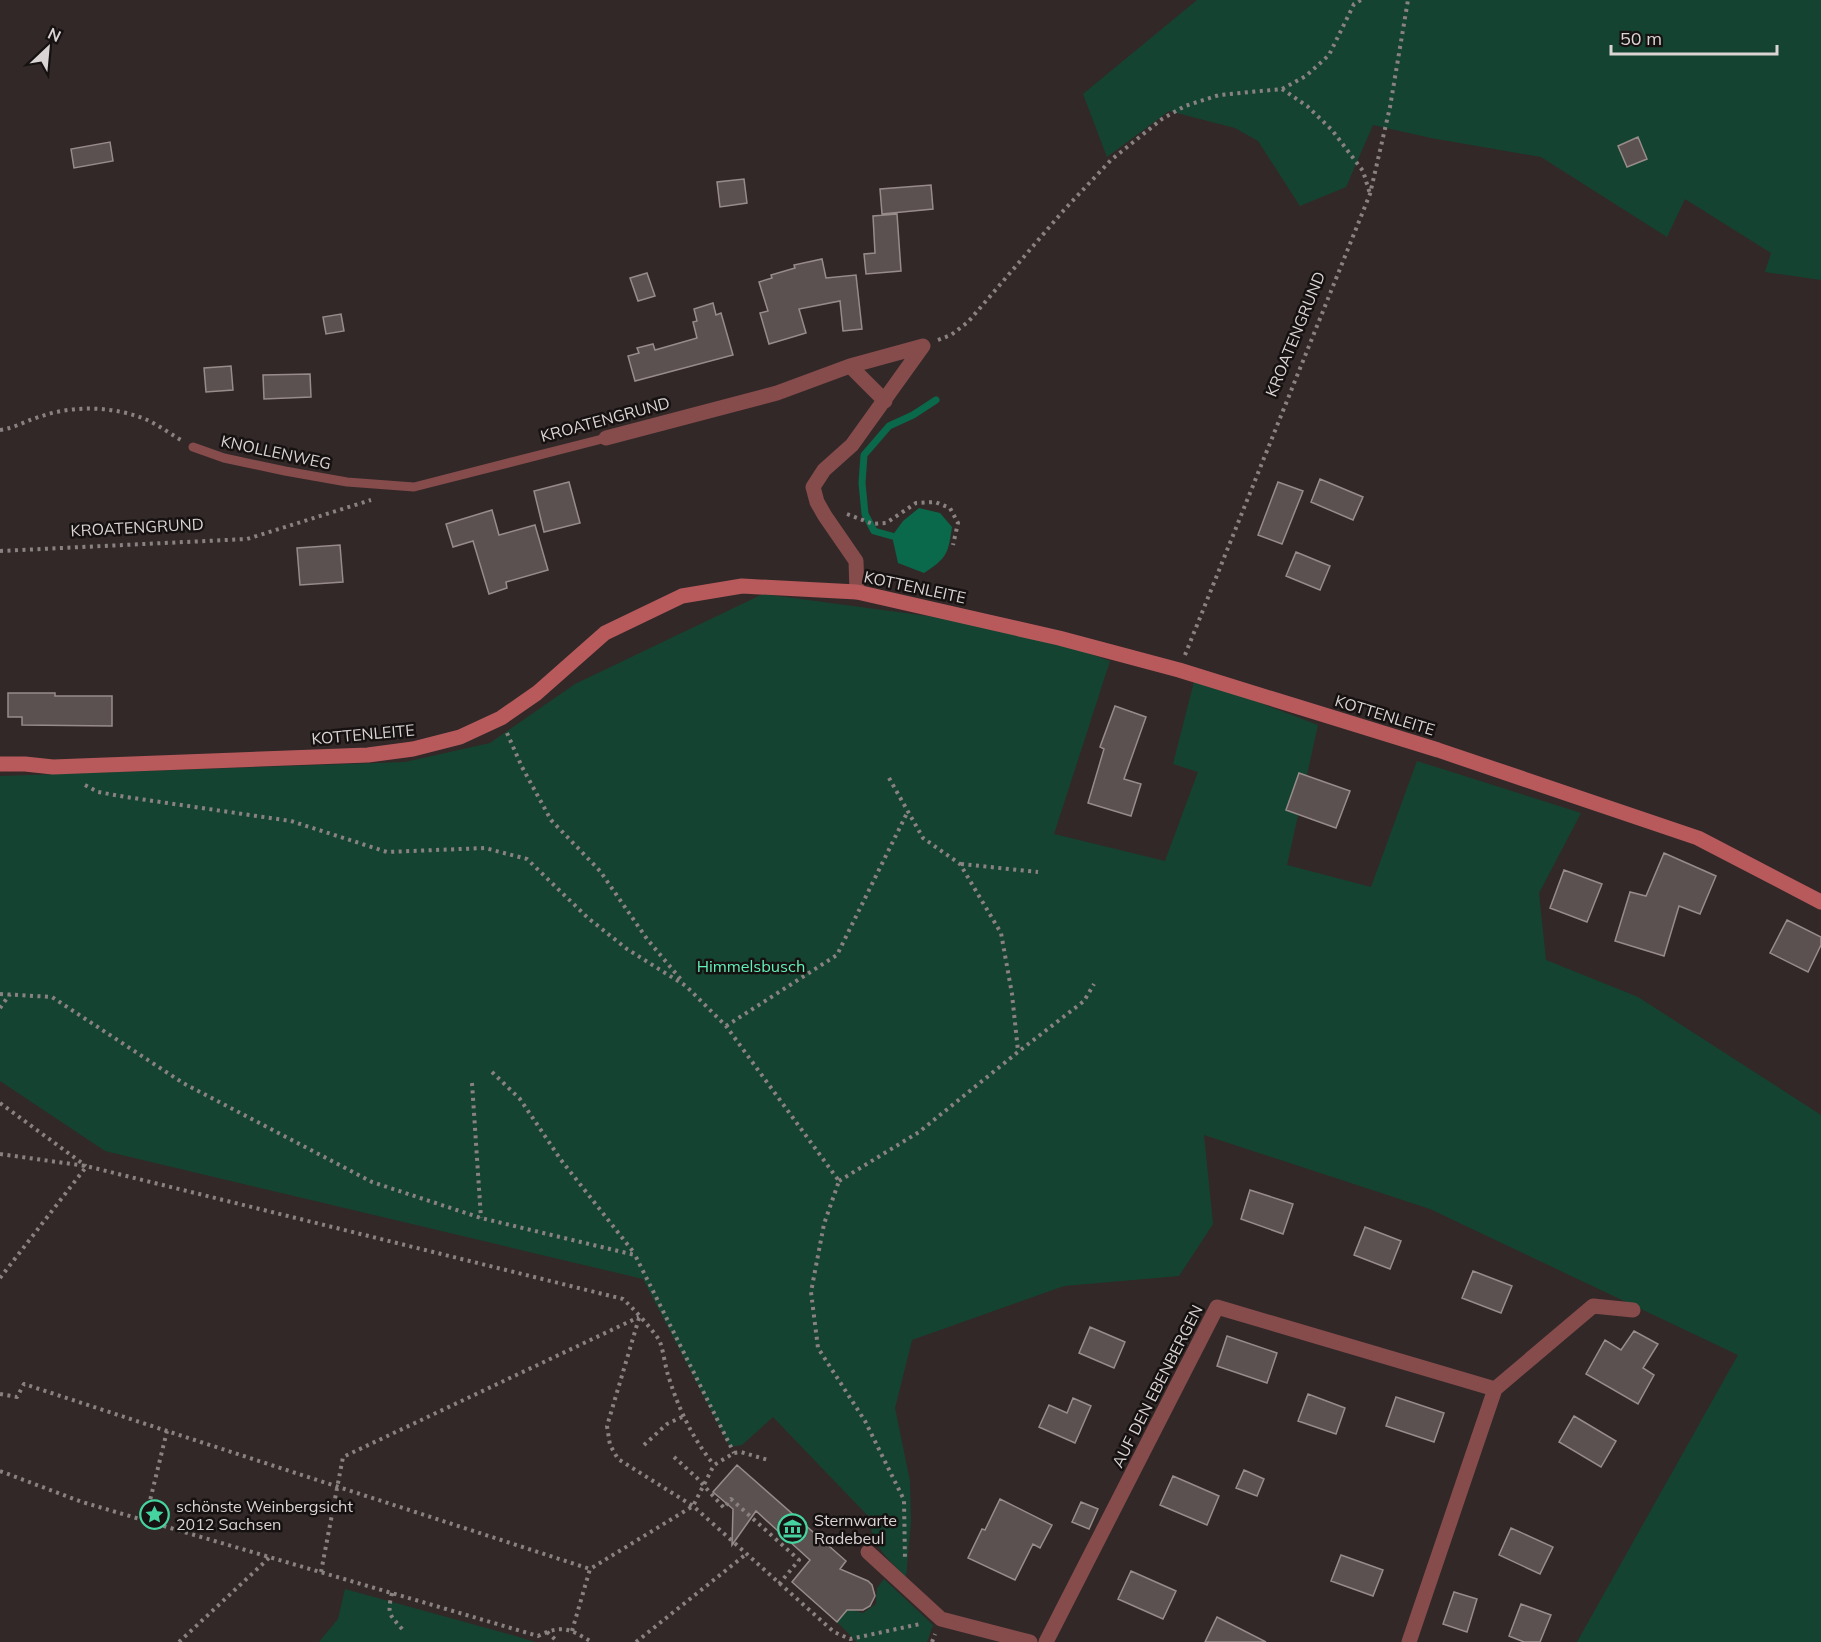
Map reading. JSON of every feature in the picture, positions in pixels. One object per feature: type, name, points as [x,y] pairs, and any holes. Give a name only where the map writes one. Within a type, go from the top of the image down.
[{"type":"street","name":"KROATENGRUND","points":[[606,438],[777,393],[850,366],[923,346]]},
{"type":"street","points":[[857,592],[856,561],[825,516],[817,502],[813,487],[824,470],[852,445],[923,346]]},
{"type":"street","points":[[850,366],[885,401]]},
{"type":"street","name":"KOTTENLEITE","points":[[0,764],[53,767],[368,755],[413,749],[460,737],[501,718],[537,693],[605,633],[682,596],[742,586],[857,592],[1059,638],[1179,670],[1438,750],[1698,838],[1821,902]]},
{"type":"street","points":[[1409,1642],[1495,1389],[1593,1306],[1633,1310]]},
{"type":"street","name":"AUF DEN EBENBERGEN","points":[[1046,1642],[1217,1307],[1495,1389]]},
{"type":"street","points":[[868,1552],[941,1619],[1030,1642]]},
{"type":"lane","name":"KROATENGRUND","points":[[414,487],[606,438]]},
{"type":"lane","name":"KNOLLENWEG","points":[[192,447],[224,458],[285,471],[347,482],[414,487]]},
{"type":"path","points":[[923,346],[951,335],[968,322],[1090,180],[1162,119],[1185,106],[1219,95],[1282,89],[1306,76],[1329,55],[1354,4],[1361,0]]},
{"type":"path","name":"KROATENGRUND","points":[[1179,670],[1370,194],[1390,107],[1408,0]]},
{"type":"path","points":[[1282,89],[1307,106],[1332,130],[1363,171],[1370,194]]},
{"type":"path","points":[[0,430],[16,428],[40,416],[73,409],[109,409],[146,419],[192,447]]},
{"type":"path","name":"KROATENGRUND","points":[[0,551],[247,539],[381,497]]},
{"type":"path","points":[[866,521],[873,524],[886,523],[916,503],[935,502],[950,508],[958,523],[953,545]]},
{"type":"path","points":[[501,718],[522,768],[551,820],[600,871],[647,939],[686,986],[726,1026],[838,1181]]},
{"type":"path","points":[[889,778],[923,838],[960,864],[1000,933],[1012,994],[1018,1052]]},
{"type":"path","points":[[80,782],[98,792],[291,821],[387,852],[485,848],[527,859],[596,924],[627,949],[686,986]]},
{"type":"path","points":[[726,1026],[837,955],[907,813]]},
{"type":"path","points":[[960,864],[1038,872]]},
{"type":"path","points":[[905,1586],[904,1500],[865,1421],[818,1348],[811,1292],[824,1224],[838,1181],[919,1132],[1084,1001],[1094,984]]},
{"type":"path","points":[[0,994],[52,997],[183,1083],[372,1182],[481,1218],[635,1255]]},
{"type":"path","points":[[0,1008],[10,994]]},
{"type":"path","points":[[492,1072],[520,1099],[561,1160],[635,1255],[734,1453]]},
{"type":"path","points":[[472,1083],[481,1218]]},
{"type":"path","points":[[0,1103],[86,1166]]},
{"type":"path","points":[[0,1154],[86,1166],[623,1299],[633,1307],[659,1340],[668,1377],[682,1417],[714,1465]]},
{"type":"path","points":[[0,1278],[86,1166]]},
{"type":"path","points":[[321,1572],[343,1457],[639,1317]]},
{"type":"path","points":[[639,1317],[607,1426],[610,1445],[618,1459],[693,1506],[745,1555],[834,1632],[850,1639],[941,1619]]},
{"type":"path","points":[[0,1394],[16,1397],[24,1384],[590,1569]]},
{"type":"path","points":[[644,1445],[667,1424],[682,1417]]},
{"type":"path","points":[[145,1521],[167,1431]]},
{"type":"path","points":[[572,1631],[590,1569],[693,1506],[714,1465],[734,1453],[741,1452],[768,1460]]},
{"type":"path","points":[[674,1457],[724,1508],[731,1499],[799,1560],[779,1584]]},
{"type":"path","points":[[0,1471],[82,1502],[538,1636],[554,1628],[572,1631],[591,1642]]},
{"type":"path","points":[[636,1642],[745,1555]]},
{"type":"path","points":[[179,1642],[270,1557]]},
{"type":"path","points":[[392,1593],[388,1608],[403,1630]]},
{"type":"path","points":[[547,1632],[558,1642]]},
{"type":"green space","points":[[1197,0],[1821,0],[1821,280],[1765,272],[1771,253],[1685,199],[1667,237],[1541,157],[1431,138],[1373,125],[1346,187],[1300,206],[1258,141],[1235,128],[1169,111],[1107,157],[1083,94]]},
{"type":"green space","name":"Himmelsbusch","points":[[763,594],[1017,628],[1110,661],[1054,834],[1165,861],[1198,772],[1173,764],[1195,678],[1318,725],[1287,865],[1371,887],[1417,761],[1581,813],[1539,893],[1546,960],[1638,997],[1821,1115],[1821,1642],[1577,1642],[1738,1355],[1430,1209],[1204,1135],[1213,1224],[1179,1276],[1064,1286],[912,1340],[895,1408],[910,1481],[911,1522],[906,1577],[886,1557],[877,1543],[869,1517],[773,1417],[742,1445],[730,1447],[643,1279],[105,1151],[0,1081],[0,776],[405,762],[490,743],[575,684]]},
{"type":"green space","points":[[884,1579],[933,1625],[927,1642],[857,1642],[837,1622],[848,1609],[863,1613],[876,1604],[877,1588]]},
{"type":"green space","points":[[345,1589],[535,1642],[319,1642],[338,1619]]},
{"type":"shaded area","points":[[919,508],[940,513],[952,527],[949,543],[942,559],[924,573],[898,563],[892,536],[903,521]]},
{"type":"building","points":[[1638,137],[1647,159],[1627,167],[1618,146]]},
{"type":"building","points":[[110,142],[113,161],[74,168],[71,149]]},
{"type":"building","points":[[744,179],[747,203],[720,207],[717,182]]},
{"type":"building","points":[[931,185],[933,209],[882,214],[880,189]]},
{"type":"building","points":[[897,214],[901,271],[866,274],[864,254],[875,253],[873,216]]},
{"type":"building","points":[[822,259],[826,278],[856,275],[862,329],[843,331],[840,301],[799,309],[806,333],[769,344],[760,313],[768,311],[759,282],[772,278],[771,275],[795,268],[794,265]]},
{"type":"building","points":[[647,273],[655,296],[638,301],[630,278]]},
{"type":"building","points":[[713,303],[716,315],[721,313],[733,355],[635,381],[628,356],[639,353],[637,348],[653,344],[655,350],[697,338],[693,322],[697,321],[694,309]]},
{"type":"building","points":[[341,314],[344,331],[326,334],[323,317]]},
{"type":"building","points":[[231,366],[233,390],[206,392],[204,368]]},
{"type":"building","points":[[310,374],[311,397],[264,399],[263,375]]},
{"type":"building","points":[[1320,479],[1363,497],[1353,520],[1311,502]]},
{"type":"building","points":[[569,482],[580,523],[544,532],[534,491]]},
{"type":"building","points":[[1278,482],[1303,491],[1282,544],[1258,535]]},
{"type":"building","points":[[492,510],[499,535],[535,525],[548,570],[506,582],[507,588],[489,594],[473,541],[453,547],[446,524]]},
{"type":"building","points":[[340,545],[343,582],[300,585],[297,548]]},
{"type":"building","points":[[1296,552],[1330,566],[1320,590],[1286,576]]},
{"type":"building","points":[[8,693],[112,696],[112,726],[22,725],[22,717],[8,717]]},
{"type":"building","points":[[1115,706],[1146,717],[1124,779],[1141,784],[1131,816],[1088,803],[1104,749],[1100,747]]},
{"type":"building","points":[[1299,773],[1350,791],[1336,828],[1286,810]]},
{"type":"building","points":[[1664,853],[1716,876],[1700,914],[1679,906],[1664,956],[1615,941],[1630,892],[1646,896]]},
{"type":"building","points":[[1564,870],[1602,884],[1587,922],[1550,908]]},
{"type":"building","points":[[1787,920],[1821,937],[1821,945],[1808,972],[1770,953]]},
{"type":"building","points":[[1250,1190],[1293,1204],[1283,1234],[1241,1219]]},
{"type":"building","points":[[1365,1227],[1401,1241],[1390,1269],[1354,1255]]},
{"type":"building","points":[[1473,1271],[1512,1286],[1501,1313],[1462,1298]]},
{"type":"building","points":[[1090,1327],[1125,1342],[1114,1368],[1079,1353]]},
{"type":"building","points":[[1634,1331],[1658,1344],[1643,1368],[1654,1375],[1638,1404],[1586,1374],[1605,1340],[1621,1350]]},
{"type":"building","points":[[1227,1336],[1277,1353],[1267,1383],[1217,1366]]},
{"type":"building","points":[[1308,1394],[1345,1408],[1336,1434],[1298,1421]]},
{"type":"building","points":[[1396,1397],[1444,1413],[1434,1442],[1386,1426]]},
{"type":"building","points":[[1073,1398],[1091,1406],[1075,1443],[1039,1427],[1049,1405],[1067,1413]]},
{"type":"building","points":[[1574,1416],[1616,1441],[1601,1467],[1559,1442]]},
{"type":"building","name":"Sternwarte Radebeul","points":[[737,1465],[846,1561],[840,1569],[872,1585],[875,1596],[870,1606],[863,1610],[847,1610],[837,1622],[792,1582],[810,1560],[756,1511],[732,1545],[733,1509],[713,1492]]},
{"type":"building","points":[[1244,1470],[1264,1479],[1257,1496],[1236,1488]]},
{"type":"building","points":[[1173,1476],[1219,1496],[1207,1525],[1160,1505]]},
{"type":"building","points":[[1000,1499],[1052,1525],[1040,1548],[1033,1544],[1015,1580],[968,1558]]},
{"type":"building","points":[[1081,1502],[1098,1509],[1089,1529],[1072,1522]]},
{"type":"building","points":[[1511,1528],[1553,1547],[1540,1574],[1499,1555]]},
{"type":"building","points":[[1341,1555],[1383,1570],[1373,1596],[1331,1581]]},
{"type":"building","points":[[1131,1571],[1176,1591],[1163,1619],[1118,1599]]},
{"type":"building","points":[[1454,1592],[1477,1599],[1467,1632],[1443,1624]]},
{"type":"building","points":[[1521,1604],[1551,1615],[1540,1642],[1524,1642],[1509,1636]]},
{"type":"building","points":[[1217,1617],[1266,1642],[1205,1642]]},
{"type":"waterway","points":[[892,536],[874,531],[865,514],[862,483],[864,455],[889,426],[913,415],[936,400]]},
{"type":"place","name":"schönste Weinbergsicht 2012 Sachsen","points":[[155,1515]]},
{"type":"place","name":"Sternwarte Radebeul","points":[[793,1529]]}]
